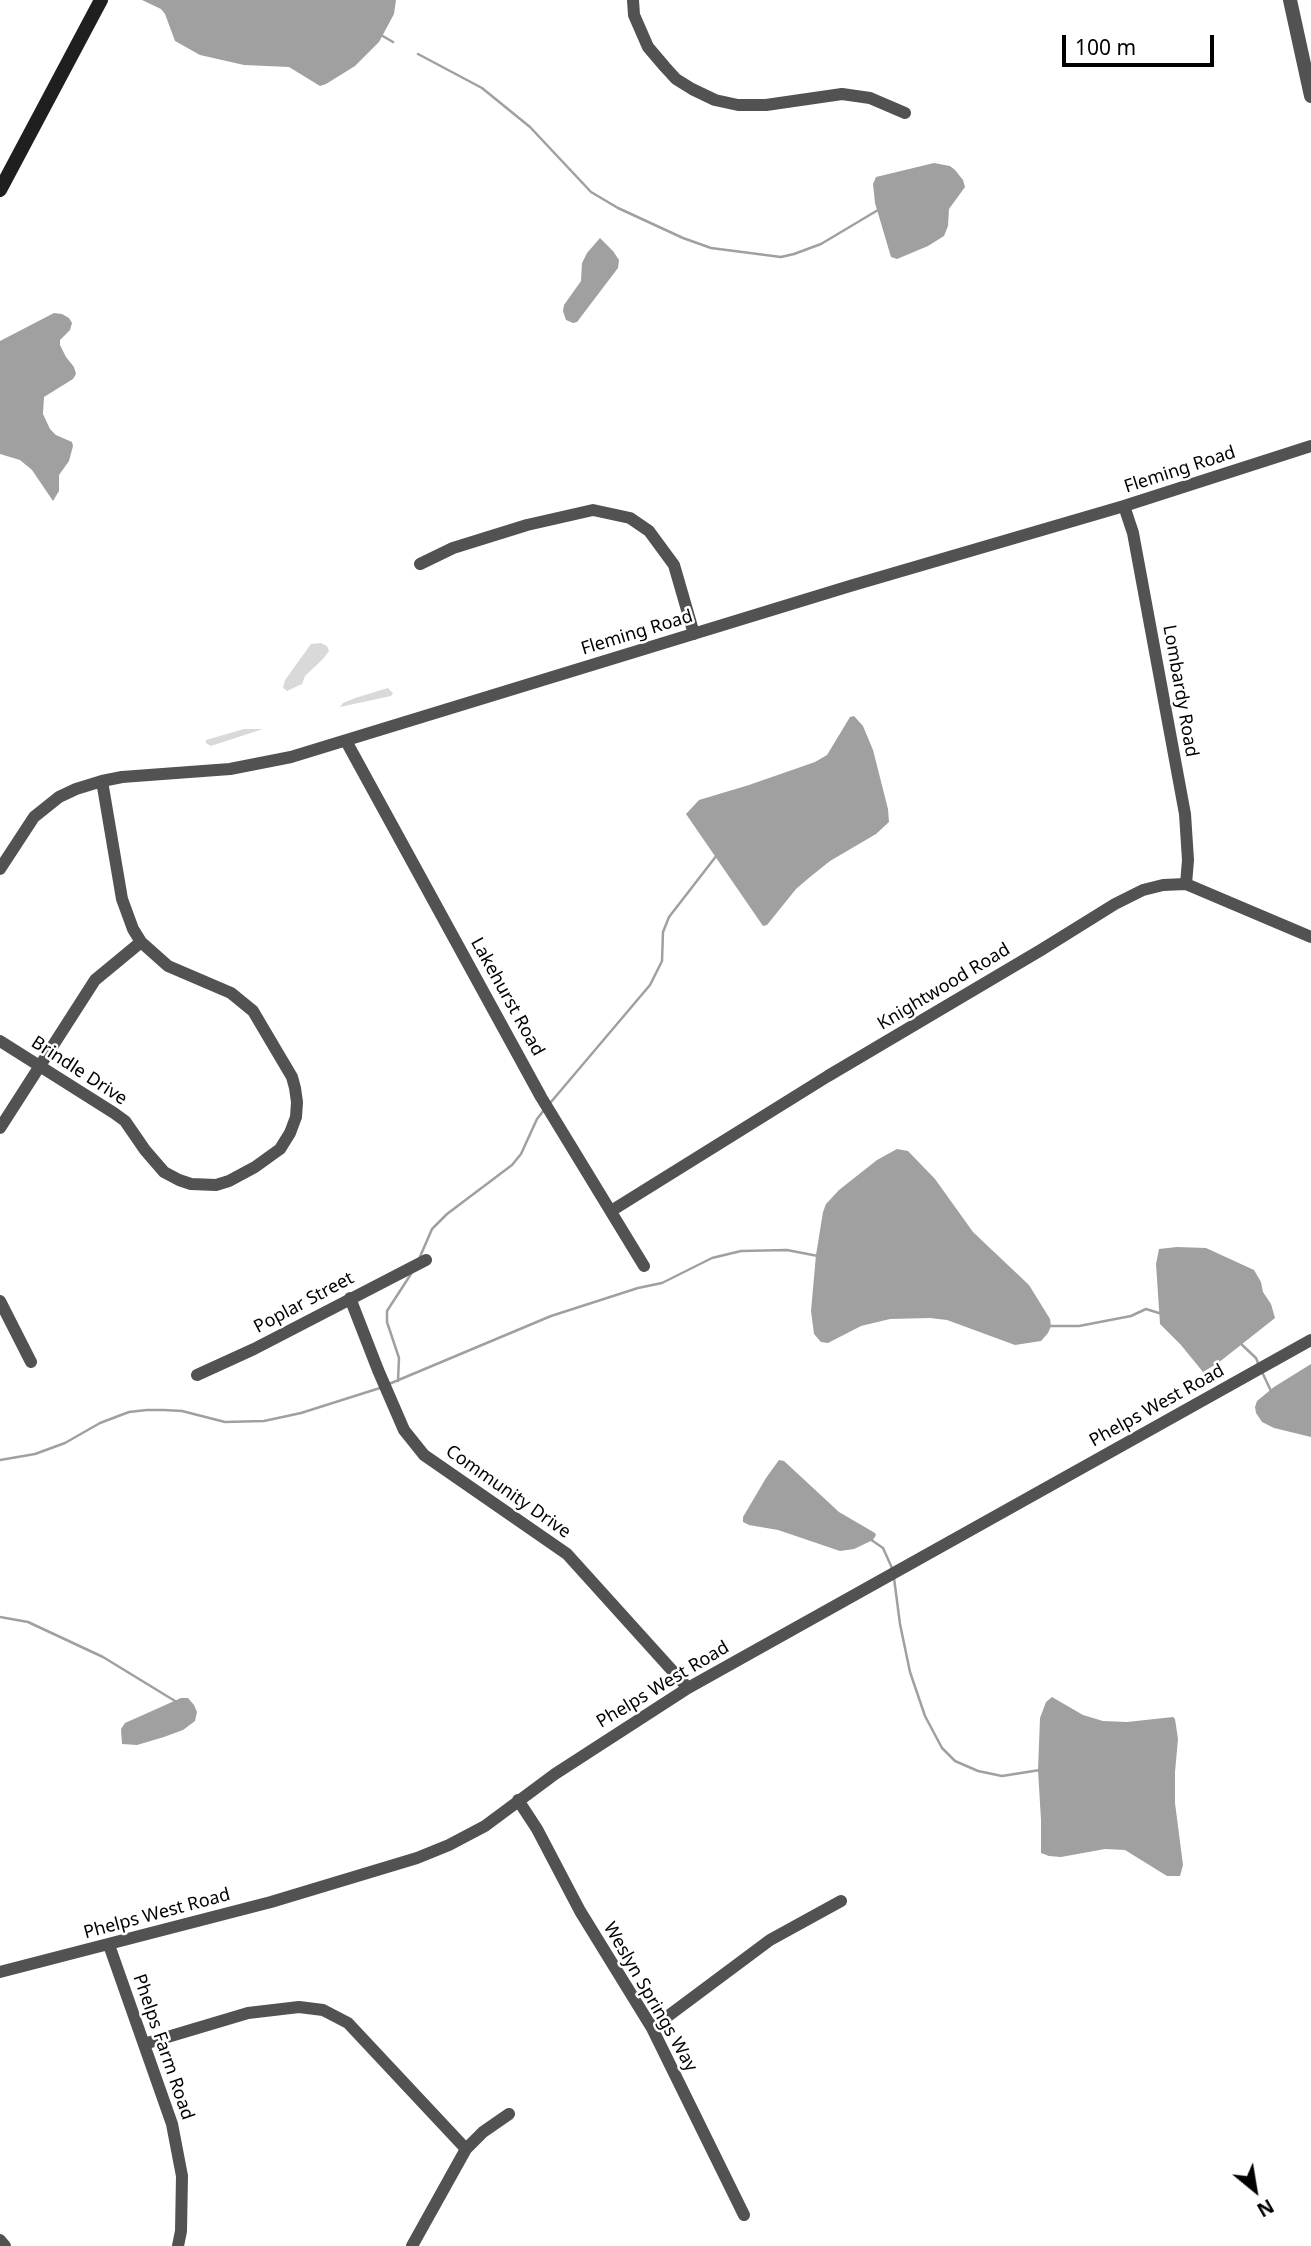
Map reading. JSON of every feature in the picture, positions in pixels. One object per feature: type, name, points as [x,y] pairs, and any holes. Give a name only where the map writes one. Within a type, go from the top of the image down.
[{"type":"main road","points":[[0,190],[101,0]]},
{"type":"street","points":[[633,0],[634,15],[648,47],[664,67],[676,79],[715,100],[738,105],[766,105],[842,94],[870,98],[905,113]]},
{"type":"street","points":[[1290,0],[1311,96]]},
{"type":"street","name":"Fleming Road","points":[[0,869],[34,817],[45,807],[59,797],[102,781],[183,771],[230,769],[291,757],[1010,538],[1124,506],[1311,446]]},
{"type":"street","name":"Lombardy Road","points":[[1124,506],[1133,533],[1185,814],[1188,860],[1186,884]]},
{"type":"street","points":[[420,564],[453,548],[527,525],[593,510],[630,517],[649,531],[674,565],[694,634]]},
{"type":"street","name":"Lakehurst Road","points":[[346,741],[541,1097],[644,1266]]},
{"type":"street","name":"Brindle Drive","points":[[0,1041],[125,1121],[164,1172],[191,1184],[206,1186],[229,1181],[255,1167],[279,1149],[296,1118],[297,1102],[292,1077],[262,1024],[242,1000],[168,966],[141,942],[129,921],[122,900],[102,781]]},
{"type":"street","name":"Knightwood Road","points":[[611,1211],[828,1076],[1115,904],[1143,890],[1163,885],[1186,884],[1311,937]]},
{"type":"street","points":[[0,1129],[95,980],[141,942]]},
{"type":"street","name":"Poplar Street","points":[[197,1375],[254,1349],[426,1260]]},
{"type":"street","name":"Community Drive","points":[[350,1298],[377,1370],[404,1430],[424,1455],[567,1554],[688,1688]]},
{"type":"street","points":[[0,1301],[31,1362]]},
{"type":"street","name":"Phelps West Road","points":[[0,1972],[271,1902],[417,1858],[449,1845],[485,1826],[555,1773],[688,1688],[1311,1340]]},
{"type":"street","name":"Weslyn Springs Way","points":[[518,1800],[537,1829],[580,1911],[652,2028],[744,2215]]},
{"type":"street","points":[[652,2028],[770,1940],[841,1901]]},
{"type":"street","name":"Phelps Farm Road","points":[[109,1945],[172,2124],[182,2176],[181,2231],[178,2246]]},
{"type":"street","points":[[144,2043],[248,2013],[299,2007],[323,2010],[348,2023],[466,2149]]},
{"type":"street","points":[[412,2246],[466,2149],[483,2132],[509,2114]]},
{"type":"street","points":[[0,2240],[5,2246]]},
{"type":"shaded area","points":[[142,0],[396,0],[394,14],[379,42],[355,66],[320,86],[289,67],[244,65],[200,55],[175,41],[161,9]]},
{"type":"shaded area","points":[[934,163],[950,166],[963,180],[965,187],[949,209],[948,226],[944,236],[897,259],[891,257],[875,203],[873,184],[876,177]]},
{"type":"shaded area","points":[[600,238],[619,260],[618,268],[577,322],[573,323],[566,320],[564,305],[581,281],[582,263],[587,253]]},
{"type":"shaded area","points":[[54,313],[62,314],[72,323],[70,330],[60,340],[60,345],[76,374],[73,379],[44,397],[43,414],[50,429],[56,435],[72,442],[73,446],[69,461],[59,475],[59,491],[53,501],[32,470],[20,460],[0,454],[0,341]]},
{"type":"shaded area","points":[[321,643],[327,646],[329,651],[305,676],[302,684],[287,691],[283,688],[285,680],[311,644]]},
{"type":"shaded area","points":[[388,688],[393,693],[391,696],[340,707],[355,698]]},
{"type":"shaded area","points":[[854,716],[863,726],[873,750],[889,822],[876,834],[830,861],[810,877],[796,889],[767,925],[763,926],[686,814],[699,800],[815,762],[827,755],[850,717]]},
{"type":"shaded area","points":[[244,729],[263,729],[211,746],[206,743],[206,740]]},
{"type":"shaded area","points":[[897,1149],[908,1151],[935,1179],[973,1232],[1029,1285],[1050,1319],[1051,1326],[1041,1341],[1015,1345],[947,1320],[930,1318],[890,1319],[861,1326],[828,1343],[821,1342],[814,1334],[811,1311],[816,1255],[826,1204],[839,1190],[877,1160]]},
{"type":"shaded area","points":[[1206,1248],[1254,1270],[1275,1318],[1203,1372],[1160,1324],[1156,1264],[1159,1249]]},
{"type":"shaded area","points":[[1311,1364],[1311,1437],[1274,1428],[1262,1422],[1256,1413],[1257,1401]]},
{"type":"shaded area","points":[[779,1460],[784,1461],[839,1512],[875,1533],[873,1540],[854,1549],[840,1551],[778,1530],[743,1522],[743,1517]]},
{"type":"shaded area","points":[[1052,1697],[1083,1715],[1103,1721],[1175,1719],[1178,1739],[1175,1803],[1183,1865],[1180,1876],[1167,1876],[1125,1850],[1105,1849],[1061,1857],[1041,1853],[1038,1770],[1040,1718],[1046,1702]]},
{"type":"shaded area","points":[[181,1698],[188,1698],[194,1705],[197,1712],[195,1721],[183,1730],[164,1737],[137,1745],[122,1744],[121,1729],[125,1723]]},
{"type":"waterway","points":[[381,35],[393,42]]},
{"type":"waterway","points":[[418,54],[482,88],[530,127],[591,192],[618,208],[711,248],[781,257],[821,244],[878,210]]},
{"type":"waterway","points":[[551,1102],[650,985],[662,961],[663,932],[669,917],[717,855]]},
{"type":"waterway","points":[[419,1259],[432,1229],[447,1214],[512,1165],[521,1154],[544,1110]]},
{"type":"waterway","points":[[389,1384],[551,1316],[662,1283],[712,1258],[741,1251],[787,1250],[818,1256]]},
{"type":"waterway","points":[[398,1381],[399,1358],[387,1322],[387,1311],[411,1274]]},
{"type":"waterway","points":[[1049,1326],[1079,1326],[1131,1316],[1146,1309],[1162,1314]]},
{"type":"waterway","points":[[1239,1342],[1258,1363]]},
{"type":"waterway","points":[[1262,1372],[1271,1391]]},
{"type":"waterway","points":[[0,1460],[35,1454],[65,1443],[100,1423],[129,1412],[182,1411],[225,1422],[264,1421],[301,1413],[380,1388]]},
{"type":"waterway","points":[[870,1539],[883,1548],[892,1568]]},
{"type":"waterway","points":[[894,1578],[910,1672],[925,1716],[942,1748],[955,1761],[978,1771],[1002,1776],[1040,1770]]},
{"type":"waterway","points":[[0,1617],[28,1622],[103,1657],[175,1701]]}]
